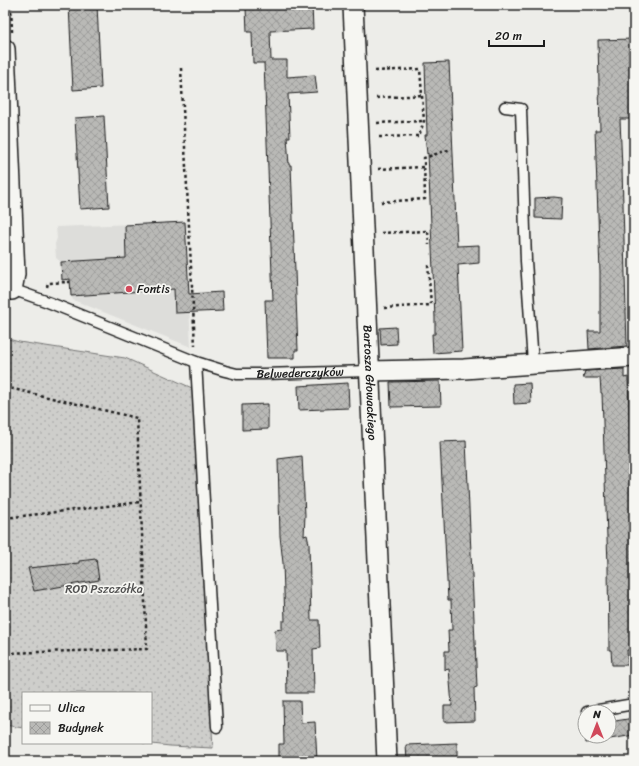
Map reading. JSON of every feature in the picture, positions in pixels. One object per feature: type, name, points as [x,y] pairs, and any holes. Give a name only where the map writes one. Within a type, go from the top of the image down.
[{"type":"street","name":"Bartosza Głowackiego","points":[[353,5],[387,761]]},
{"type":"street","points":[[5,49],[15,274],[9,288]]},
{"type":"street","name":"Belwederczyków","points":[[369,371],[464,369],[634,357]]},
{"type":"lane","points":[[504,107],[521,109],[526,261],[533,363]]},
{"type":"lane","name":"Belwederczyków","points":[[9,288],[48,302],[196,362],[237,374],[369,371]]},
{"type":"lane","points":[[196,362],[217,727]]},
{"type":"lane","points":[[617,707],[634,704]]},
{"type":"path","points":[[181,68],[196,362]]},
{"type":"path","points":[[370,137],[419,136],[424,121],[420,69],[371,71]]},
{"type":"path","points":[[372,98],[423,95]]},
{"type":"path","points":[[373,123],[424,121]]},
{"type":"path","points":[[376,202],[425,199],[424,158],[450,149]]},
{"type":"path","points":[[370,169],[425,167]]},
{"type":"path","points":[[381,233],[428,231],[429,245]]},
{"type":"path","points":[[381,308],[431,305],[428,265]]},
{"type":"path","points":[[5,387],[137,418],[147,649],[5,653]]},
{"type":"path","points":[[5,518],[141,502]]},
{"type":"shaded area","name":"Fontis","points":[[185,222],[191,347],[73,300],[71,296],[70,279],[62,280],[61,262],[56,258],[56,227]]},
{"type":"green space","name":"ROD Pszczółka","points":[[5,338],[19,342],[125,358],[192,388],[213,748],[152,744],[152,692],[22,692],[22,728],[5,725]]},
{"type":"building","points":[[69,5],[97,5],[101,88],[73,90]]},
{"type":"building","points":[[312,5],[313,29],[270,31],[271,60],[287,60],[287,77],[315,75],[317,92],[288,94],[290,137],[287,137],[289,165],[291,165],[298,350],[295,350],[295,358],[267,358],[265,300],[273,300],[264,63],[253,63],[252,32],[247,32],[246,8]]},
{"type":"building","points":[[633,39],[634,119],[620,119],[627,346],[589,349],[588,331],[600,331],[600,272],[595,130],[600,130],[598,40]]},
{"type":"building","points":[[449,62],[457,246],[479,245],[479,263],[458,265],[462,351],[433,353],[432,334],[435,334],[435,318],[428,153],[427,154],[425,135],[427,135],[425,63]]},
{"type":"building","points":[[104,116],[109,207],[80,209],[75,118]]},
{"type":"building","points":[[535,198],[562,198],[561,219],[535,218]]},
{"type":"building","points":[[185,222],[189,294],[222,292],[223,311],[175,313],[174,289],[71,296],[70,279],[62,280],[61,262],[126,258],[125,225]]},
{"type":"building","points":[[396,327],[397,344],[381,345],[380,328]]},
{"type":"building","points":[[624,369],[624,378],[628,377],[634,583],[634,650],[627,650],[628,665],[612,665],[611,650],[609,650],[608,566],[602,393],[600,378],[583,378],[585,371]]},
{"type":"building","points":[[440,381],[441,406],[391,407],[390,382]]},
{"type":"building","points":[[348,383],[349,408],[299,410],[298,386]]},
{"type":"building","points":[[530,383],[531,403],[514,404],[513,384]]},
{"type":"building","points":[[268,404],[268,429],[242,430],[242,405]]},
{"type":"building","points":[[466,441],[477,687],[474,688],[475,721],[444,722],[444,706],[452,706],[449,669],[445,670],[445,651],[449,651],[448,630],[452,630],[451,600],[448,600],[440,442]]},
{"type":"building","points":[[302,456],[305,515],[304,536],[307,535],[309,544],[311,620],[319,620],[320,648],[313,649],[314,693],[287,693],[286,651],[276,651],[275,630],[282,629],[282,621],[285,621],[283,563],[280,536],[278,459]]},
{"type":"building","points":[[96,559],[99,580],[34,591],[28,568],[79,563],[79,561]]},
{"type":"building","points":[[283,701],[300,701],[301,723],[315,722],[317,761],[279,761],[279,744],[284,744]]},
{"type":"building","points":[[634,718],[634,735],[617,738],[617,721]]},
{"type":"building","points":[[457,743],[457,761],[407,761],[406,745]]},
{"type":"place","name":"Fontis","points":[[129,289]]}]
